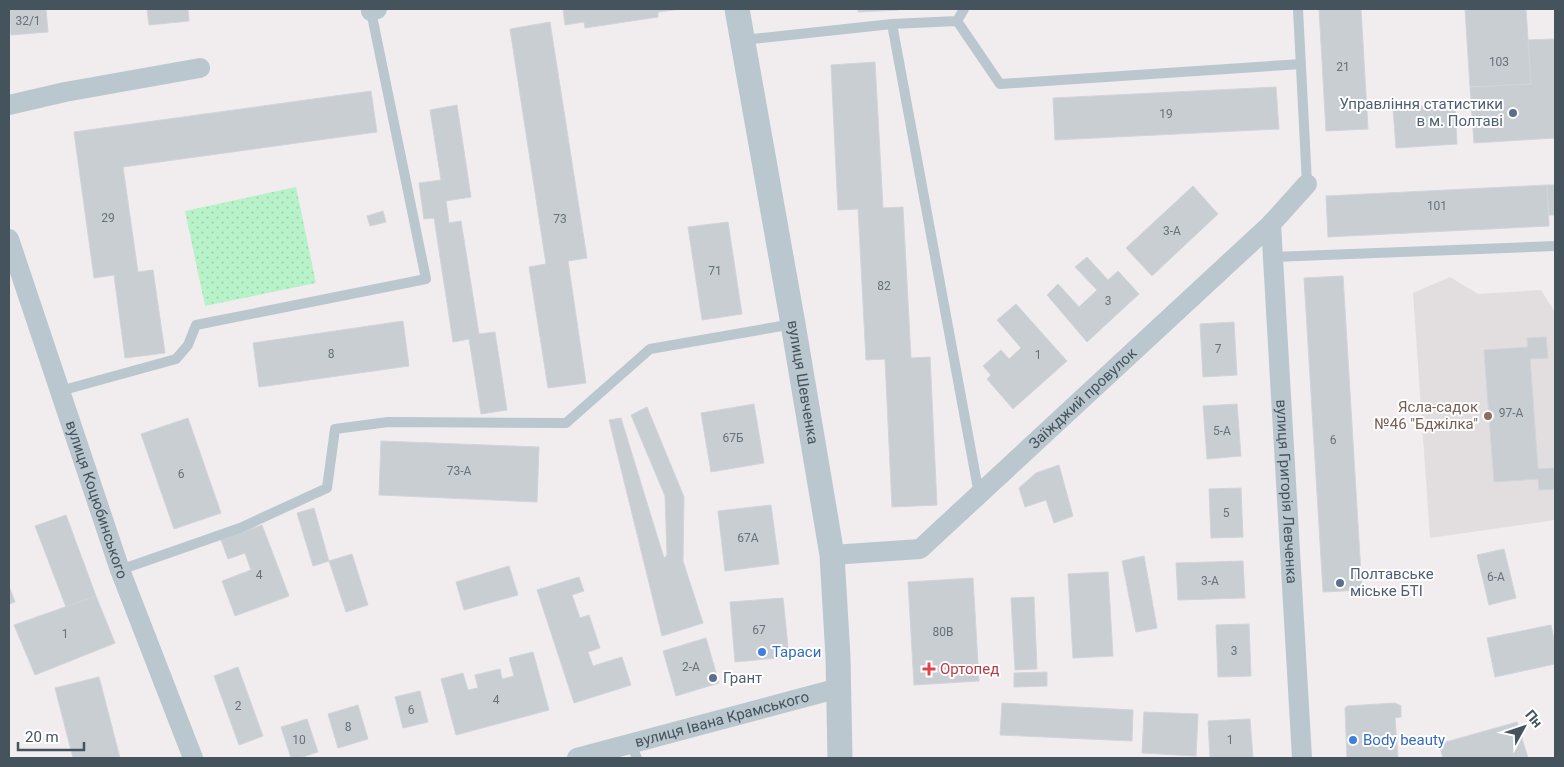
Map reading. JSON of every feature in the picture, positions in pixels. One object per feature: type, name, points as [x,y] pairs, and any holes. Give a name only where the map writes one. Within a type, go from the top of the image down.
[{"type":"street","name":"вулиця Шевченка","points":[[737,9],[832,555],[839,688],[840,758]]},
{"type":"street","points":[[9,105],[65,92],[200,68]]},
{"type":"street","name":"Заїжджий провулок","points":[[832,555],[920,549],[1271,224],[1307,184]]},
{"type":"street","name":"вулиця Григорія Левченка","points":[[1271,224],[1302,758]]},
{"type":"street","name":"вулиця Коцюбинського","points":[[9,239],[120,570],[193,758]]},
{"type":"street","name":"вулиця Івана Крамського","points":[[577,758],[633,751],[839,688]]},
{"type":"lane","points":[[957,21],[964,9]]},
{"type":"lane","points":[[1298,9],[1307,184]]},
{"type":"lane","points":[[60,391],[176,359],[188,345],[196,325],[426,279],[374,10]]},
{"type":"lane","points":[[743,40],[892,24],[957,21]]},
{"type":"lane","points":[[957,21],[1000,84],[1301,64]]},
{"type":"lane","points":[[892,24],[979,494]]},
{"type":"lane","points":[[1273,257],[1555,246]]},
{"type":"lane","points":[[120,570],[240,528],[327,488],[335,428],[388,422],[566,423],[650,349],[793,324]]},
{"type":"shaded area","name":"Ясла-садок №46 \"Бджілка\"","points":[[1450,277],[1478,294],[1541,290],[1555,312],[1555,520],[1430,538],[1413,293]]},
{"type":"green space","points":[[296,187],[316,283],[205,306],[185,211]]},
{"type":"building","points":[[9,9],[46,9],[48,32],[11,35]]},
{"type":"building","points":[[147,9],[188,9],[189,21],[149,25]]},
{"type":"building","points":[[563,9],[681,9],[658,12],[658,17],[585,28],[584,22],[565,25]]},
{"type":"building","points":[[858,9],[898,9],[898,10],[858,12]]},
{"type":"building","points":[[1319,9],[1361,9],[1368,129],[1326,131]]},
{"type":"building","points":[[1465,9],[1526,9],[1531,84],[1470,87]]},
{"type":"building","points":[[550,22],[587,258],[568,261],[586,383],[548,388],[529,267],[546,264],[510,29]]},
{"type":"building","name":"Управління статистики в м. Полтаві","points":[[1555,39],[1555,138],[1474,143],[1470,87],[1531,84],[1528,40]]},
{"type":"building","points":[[875,62],[883,208],[903,207],[911,358],[930,357],[937,505],[892,507],[885,359],[866,360],[858,209],[838,210],[831,65]]},
{"type":"building","points":[[1276,87],[1279,129],[1055,140],[1053,98]]},
{"type":"building","points":[[371,91],[377,132],[123,167],[138,272],[153,270],[165,353],[125,358],[114,275],[94,278],[74,132]]},
{"type":"building","points":[[1455,104],[1457,144],[1396,148],[1393,108]]},
{"type":"building","points":[[457,105],[471,197],[446,201],[449,223],[461,221],[479,334],[495,332],[507,410],[481,414],[469,339],[453,342],[434,218],[424,219],[419,183],[441,180],[430,110]]},
{"type":"building","points":[[1547,185],[1549,226],[1328,237],[1326,196]]},
{"type":"building","points":[[1547,185],[1555,185],[1555,215],[1549,215]]},
{"type":"building","points":[[1193,186],[1218,214],[1152,276],[1126,248]]},
{"type":"building","points":[[383,211],[386,222],[370,226],[367,216]]},
{"type":"building","points":[[728,222],[742,314],[702,320],[688,227]]},
{"type":"building","points":[[1087,257],[1108,280],[1118,271],[1139,294],[1087,342],[1047,295],[1058,284],[1079,307],[1097,290],[1075,267]]},
{"type":"building","points":[[1343,276],[1362,590],[1323,592],[1304,278]]},
{"type":"building","points":[[1016,304],[1067,361],[1013,409],[987,379],[991,375],[983,366],[1001,350],[1009,359],[1021,348],[997,320]]},
{"type":"building","points":[[403,321],[409,366],[259,387],[253,343]]},
{"type":"building","points":[[1234,322],[1237,375],[1203,377],[1200,324]]},
{"type":"building","points":[[1546,337],[1548,358],[1530,359],[1538,469],[1555,468],[1555,489],[1539,490],[1538,479],[1494,482],[1484,350],[1528,347],[1527,338]]},
{"type":"building","points":[[754,404],[764,463],[711,472],[701,413]]},
{"type":"building","points":[[1237,404],[1241,456],[1207,459],[1203,406]]},
{"type":"building","points":[[647,407],[684,497],[683,561],[703,623],[662,636],[609,420],[621,418],[664,558],[667,555],[665,496],[631,415]]},
{"type":"building","points":[[188,418],[221,513],[174,529],[141,434]]},
{"type":"building","points":[[381,441],[539,447],[537,502],[379,495]]},
{"type":"building","points":[[1059,465],[1073,516],[1054,523],[1046,500],[1025,507],[1019,488],[1036,473]]},
{"type":"building","points":[[1241,488],[1243,537],[1211,538],[1209,489]]},
{"type":"building","points":[[771,505],[779,564],[725,571],[718,511]]},
{"type":"building","points":[[314,508],[329,561],[313,566],[297,513]]},
{"type":"building","points":[[66,515],[96,596],[66,607],[35,526]]},
{"type":"building","points":[[262,525],[289,596],[235,616],[222,581],[251,570],[245,553],[228,559],[221,540]]},
{"type":"building","points":[[1504,549],[1516,598],[1489,605],[1477,555]]},
{"type":"building","points":[[352,554],[368,605],[346,612],[329,561]]},
{"type":"building","points":[[1144,556],[1157,628],[1136,632],[1122,561]]},
{"type":"building","points":[[1243,561],[1245,598],[1178,600],[1176,563]]},
{"type":"building","points":[[509,566],[518,595],[464,610],[456,582]]},
{"type":"building","points":[[1108,572],[1113,656],[1073,658],[1068,574]]},
{"type":"building","points":[[579,577],[584,591],[572,595],[580,618],[589,615],[600,648],[588,652],[593,666],[622,657],[631,685],[574,703],[537,590]]},
{"type":"building","points":[[973,578],[979,681],[914,685],[908,582]]},
{"type":"building","points":[[9,586],[15,602],[9,604]]},
{"type":"building","points":[[96,596],[115,643],[35,675],[14,625]]},
{"type":"building","points":[[1034,597],[1037,669],[1015,670],[1011,598]]},
{"type":"building","points":[[783,598],[789,657],[735,662],[730,602]]},
{"type":"building","points":[[1249,624],[1251,676],[1218,677],[1216,625]]},
{"type":"building","points":[[1551,625],[1555,645],[1555,664],[1495,677],[1487,638]]},
{"type":"building","points":[[706,638],[719,683],[676,696],[663,651]]},
{"type":"building","points":[[533,652],[549,710],[456,735],[441,679],[463,673],[468,690],[478,688],[475,675],[500,669],[502,679],[514,676],[509,658]]},
{"type":"building","points":[[238,667],[263,736],[239,745],[214,676]]},
{"type":"building","points":[[1047,672],[1047,686],[1014,687],[1014,673]]},
{"type":"building","points":[[99,677],[120,758],[73,758],[55,688]]},
{"type":"building","points":[[420,691],[428,722],[403,728],[395,697]]},
{"type":"building","points":[[1002,703],[1133,710],[1132,741],[1000,735]]},
{"type":"building","points":[[1395,703],[1401,706],[1401,717],[1395,718],[1398,758],[1347,758],[1345,708],[1347,706]]},
{"type":"building","points":[[358,705],[368,739],[338,748],[328,714]]},
{"type":"building","points":[[1144,712],[1198,714],[1196,756],[1142,753]]},
{"type":"building","points":[[307,719],[318,752],[299,758],[291,758],[281,727]]},
{"type":"building","points":[[1250,719],[1253,758],[1210,758],[1208,721]]},
{"type":"building","points":[[1517,722],[1528,758],[1443,758],[1439,744]]},
{"type":"place","name":"Управління статистики в м. Полтаві","points":[[1513,113]]},
{"type":"place","name":"Ясла-садок №46 \"Бджілка\"","points":[[1488,416]]},
{"type":"place","name":"Полтавське міське БТІ","points":[[1340,583]]},
{"type":"place","name":"Тараси","points":[[762,652]]},
{"type":"place","name":"Ортопед","points":[[929,669]]},
{"type":"place","name":"Грант","points":[[713,678]]},
{"type":"place","name":"Body beauty","points":[[1353,740]]}]
